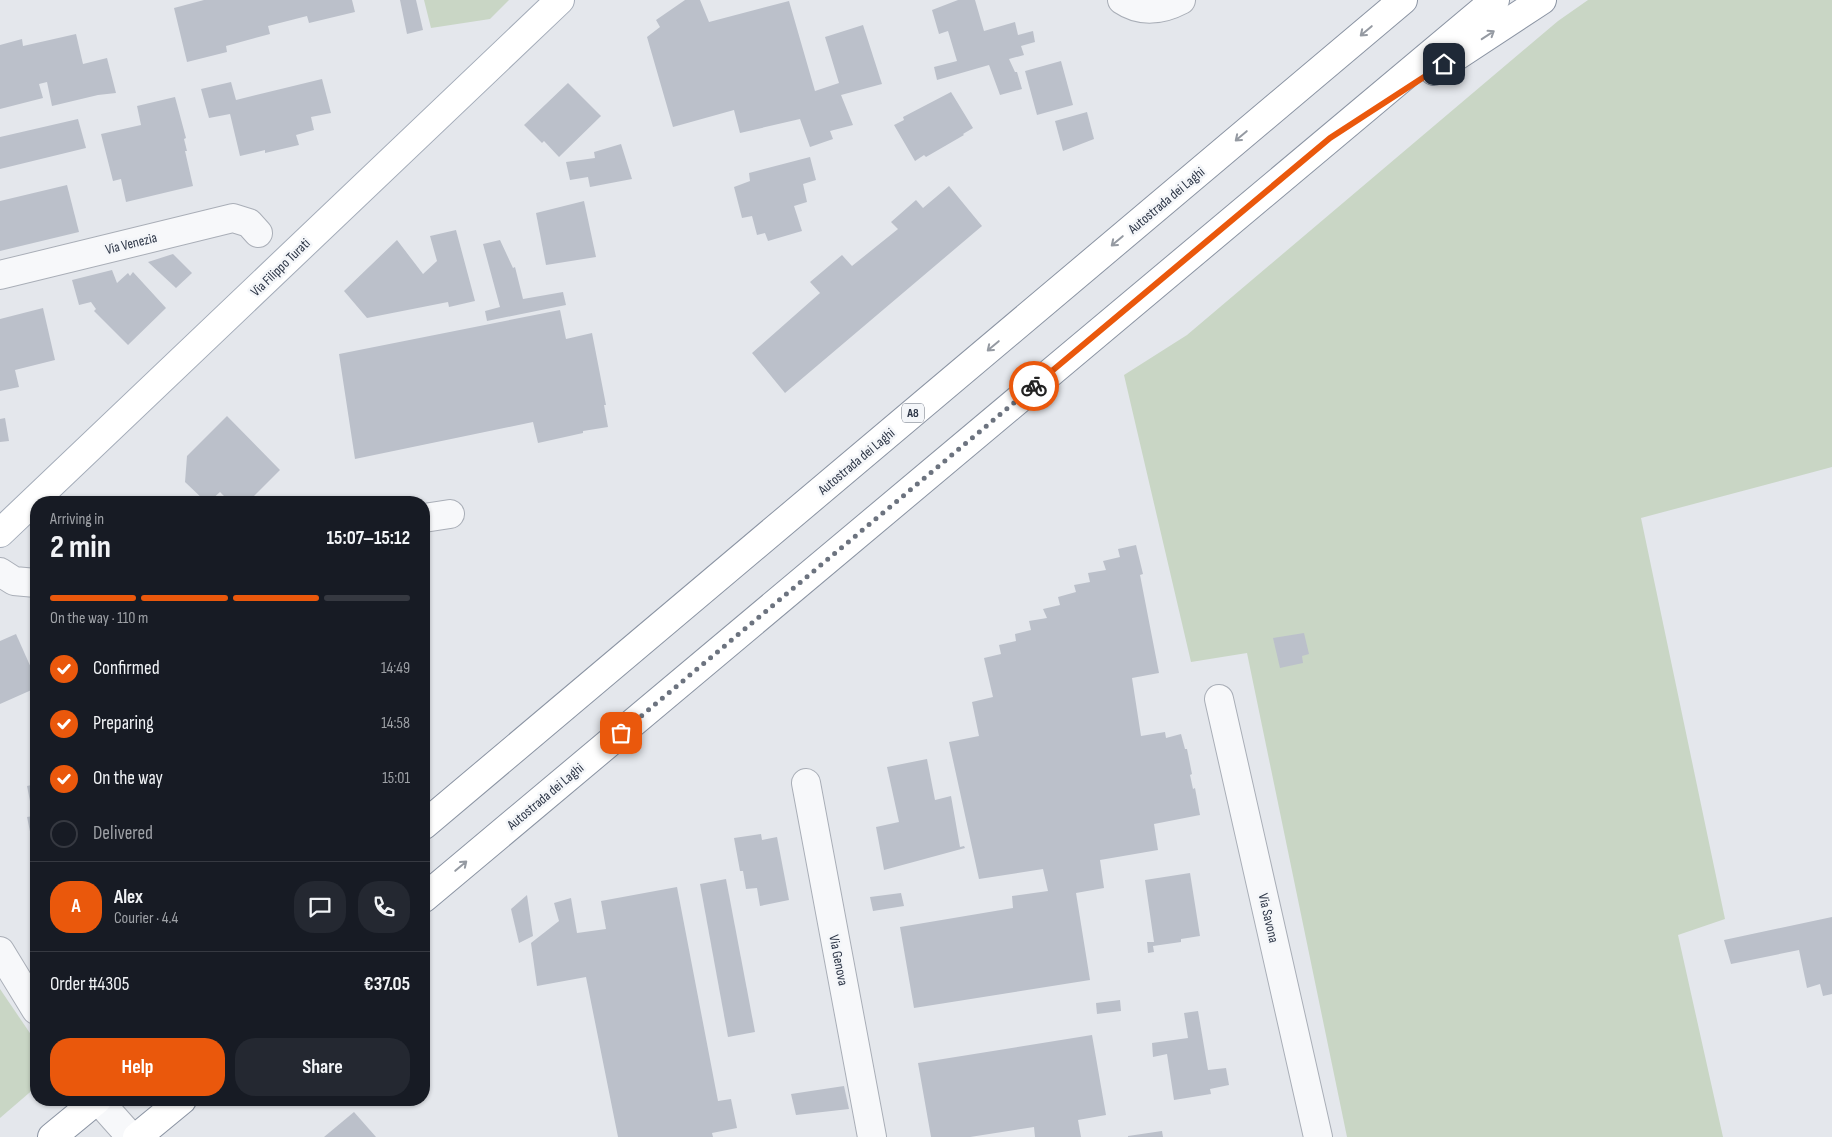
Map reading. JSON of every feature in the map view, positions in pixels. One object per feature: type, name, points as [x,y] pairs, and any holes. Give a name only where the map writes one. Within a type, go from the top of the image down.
[{"type":"main road","name":"Via Filippo Turati","points":[[39,496],[560,0]]},
{"type":"main road","name":"Autostrada dei Laghi","points":[[430,820],[1403,0]]},
{"type":"main road","name":"Autostrada dei Laghi","points":[[430,893],[1495,0]]},
{"type":"main road","points":[[1330,138],[1542,0]]},
{"type":"main road","name":"Via Filippo Turati","points":[[0,533],[30,504]]},
{"type":"main road","points":[[52,1137],[90,1106]]},
{"type":"main road","points":[[145,1130],[175,1106]]},
{"type":"street","points":[[1122,0],[1144,10],[1168,7],[1181,0]]},
{"type":"street","name":"Via Venezia","points":[[0,275],[232,218],[249,223],[258,233]]},
{"type":"street","points":[[430,517],[450,514]]},
{"type":"street","points":[[0,572],[14,581],[30,582]]},
{"type":"street","name":"Via Savona","points":[[1219,699],[1318,1137]]},
{"type":"street","name":"Via Genova","points":[[806,783],[872,1137]]},
{"type":"street","points":[[0,951],[30,1000]]},
{"type":"street","points":[[92,1106],[131,1137]]},
{"type":"green space","points":[[424,0],[509,0],[490,19],[431,28]]},
{"type":"green space","points":[[1588,0],[1832,0],[1832,467],[1641,518],[1725,919],[1678,935],[1723,1137],[1347,1137],[1247,653],[1191,662],[1124,375],[1187,335],[1558,21]]},
{"type":"green space","points":[[0,989],[30,1033],[30,1092],[0,1118]]},
{"type":"building","points":[[204,0],[352,0],[355,12],[309,23],[307,16],[268,26],[270,34],[226,46],[227,52],[187,62],[174,8]]},
{"type":"building","points":[[400,0],[416,0],[423,30],[407,34]]},
{"type":"building","points":[[685,0],[700,0],[709,22],[789,1],[815,91],[839,83],[825,37],[863,25],[882,84],[841,95],[853,125],[830,131],[833,139],[810,147],[800,119],[740,133],[734,110],[673,127],[647,37],[660,27],[656,20]]},
{"type":"building","points":[[958,0],[975,0],[984,31],[1015,22],[1018,35],[1033,31],[1035,42],[1021,46],[1024,55],[1009,59],[1015,72],[1017,72],[1022,89],[1000,95],[989,65],[937,80],[934,67],[957,61],[948,31],[939,34],[932,10]]},
{"type":"building","points":[[76,34],[83,64],[107,58],[116,93],[98,95],[52,106],[47,82],[39,84],[43,98],[0,109],[0,45],[22,39],[23,46]]},
{"type":"building","points":[[1061,61],[1073,105],[1037,115],[1025,71]]},
{"type":"building","points":[[322,79],[331,113],[311,117],[314,130],[296,135],[299,145],[265,153],[265,150],[240,156],[230,114],[209,118],[201,89],[231,82],[236,100]]},
{"type":"building","points":[[568,83],[601,116],[559,157],[544,141],[542,143],[524,125]]},
{"type":"building","points":[[951,92],[973,128],[926,157],[924,155],[915,161],[894,125],[904,120],[903,117]]},
{"type":"building","points":[[175,97],[186,138],[184,139],[187,151],[185,151],[193,186],[126,202],[121,179],[113,181],[101,134],[141,125],[137,106]]},
{"type":"building","points":[[1087,112],[1094,139],[1063,151],[1055,121]]},
{"type":"building","points":[[78,119],[86,148],[0,169],[0,137]]},
{"type":"building","points":[[621,144],[632,179],[590,187],[588,177],[570,180],[566,162],[595,158],[594,152]]},
{"type":"building","points":[[810,157],[816,180],[803,184],[807,202],[794,206],[802,231],[768,241],[765,233],[757,235],[752,216],[742,218],[734,187],[750,181],[749,173]]},
{"type":"building","points":[[67,185],[79,232],[0,251],[0,201]]},
{"type":"building","points":[[949,186],[982,226],[785,393],[752,353],[820,293],[810,282],[842,255],[852,266],[898,229],[891,222],[916,200],[923,208]]},
{"type":"building","points":[[584,201],[596,257],[546,265],[536,213]]},
{"type":"building","points":[[456,230],[475,301],[449,307],[448,302],[367,318],[344,291],[397,240],[423,274],[437,261],[430,236]]},
{"type":"building","points":[[500,240],[513,268],[515,267],[523,299],[563,292],[566,305],[487,321],[485,311],[500,307],[483,244]]},
{"type":"building","points":[[173,254],[192,273],[176,288],[148,262]]},
{"type":"building","points":[[112,270],[117,283],[128,273],[130,276],[133,272],[166,308],[128,345],[94,311],[96,309],[91,302],[79,305],[72,280]]},
{"type":"building","points":[[43,308],[55,360],[15,370],[19,387],[0,391],[0,319]]},
{"type":"building","points":[[560,310],[566,339],[592,333],[606,405],[604,405],[608,427],[583,431],[583,433],[538,443],[533,422],[355,459],[339,354]]},
{"type":"building","points":[[227,416],[280,470],[254,496],[224,496],[220,492],[216,496],[200,496],[185,482],[187,456]]},
{"type":"building","points":[[5,418],[9,441],[0,442],[0,419]]},
{"type":"building","points":[[1136,545],[1143,574],[1140,575],[1159,673],[1132,678],[1141,736],[1165,732],[1166,738],[1181,734],[1185,749],[1187,749],[1192,774],[1190,775],[1193,789],[1195,788],[1200,815],[1154,824],[1158,850],[1100,860],[1104,888],[1076,893],[1090,980],[914,1008],[900,927],[1013,908],[1012,896],[1048,891],[1043,869],[979,879],[949,742],[979,736],[972,702],[993,697],[984,658],[1001,654],[999,645],[1016,641],[1015,634],[1031,630],[1029,621],[1047,618],[1043,609],[1060,605],[1058,597],[1076,592],[1074,585],[1090,582],[1088,573],[1106,570],[1103,561],[1120,557],[1118,549]]},
{"type":"building","points":[[1304,633],[1309,654],[1302,656],[1303,663],[1280,668],[1273,638]]},
{"type":"building","points":[[16,634],[30,666],[30,691],[0,704],[0,641]]},
{"type":"building","points":[[927,759],[935,800],[951,796],[960,847],[964,846],[965,848],[884,870],[876,827],[899,822],[887,767]]},
{"type":"building","points":[[30,785],[30,801],[27,786]]},
{"type":"building","points":[[30,816],[30,831],[27,817]]},
{"type":"building","points":[[761,834],[762,840],[777,837],[789,900],[760,906],[757,888],[746,889],[743,871],[740,871],[734,838]]},
{"type":"building","points":[[1190,873],[1200,936],[1181,939],[1181,942],[1153,946],[1154,952],[1148,953],[1147,942],[1154,942],[1145,880]]},
{"type":"building","points":[[726,879],[755,1032],[728,1037],[700,884]]},
{"type":"building","points":[[677,887],[718,1101],[731,1099],[737,1128],[712,1133],[713,1137],[618,1137],[586,977],[537,986],[531,943],[559,921],[554,903],[571,898],[577,933],[606,929],[601,901]]},
{"type":"building","points":[[901,893],[904,906],[873,911],[870,897]]},
{"type":"building","points":[[527,895],[533,936],[519,943],[511,909]]},
{"type":"building","points":[[1832,917],[1832,994],[1823,996],[1820,984],[1807,988],[1799,950],[1731,964],[1724,940]]},
{"type":"building","points":[[1120,1000],[1121,1011],[1097,1014],[1096,1003]]},
{"type":"building","points":[[1198,1011],[1208,1070],[1226,1068],[1229,1085],[1210,1089],[1211,1094],[1174,1100],[1167,1054],[1153,1057],[1152,1043],[1188,1038],[1184,1013]]},
{"type":"building","points":[[1092,1035],[1106,1115],[1078,1120],[1081,1137],[1035,1137],[1034,1127],[970,1137],[931,1137],[918,1063]]},
{"type":"building","points":[[844,1086],[849,1109],[796,1115],[791,1094]]},
{"type":"building","points":[[354,1112],[376,1137],[324,1137]]},
{"type":"building","points":[[1162,1131],[1163,1137],[1128,1137],[1128,1136]]},
{"type":"way so far","points":[[621,733],[1034,386]]},
{"type":"route","points":[[1034,386],[1330,138],[1444,64]]}]
